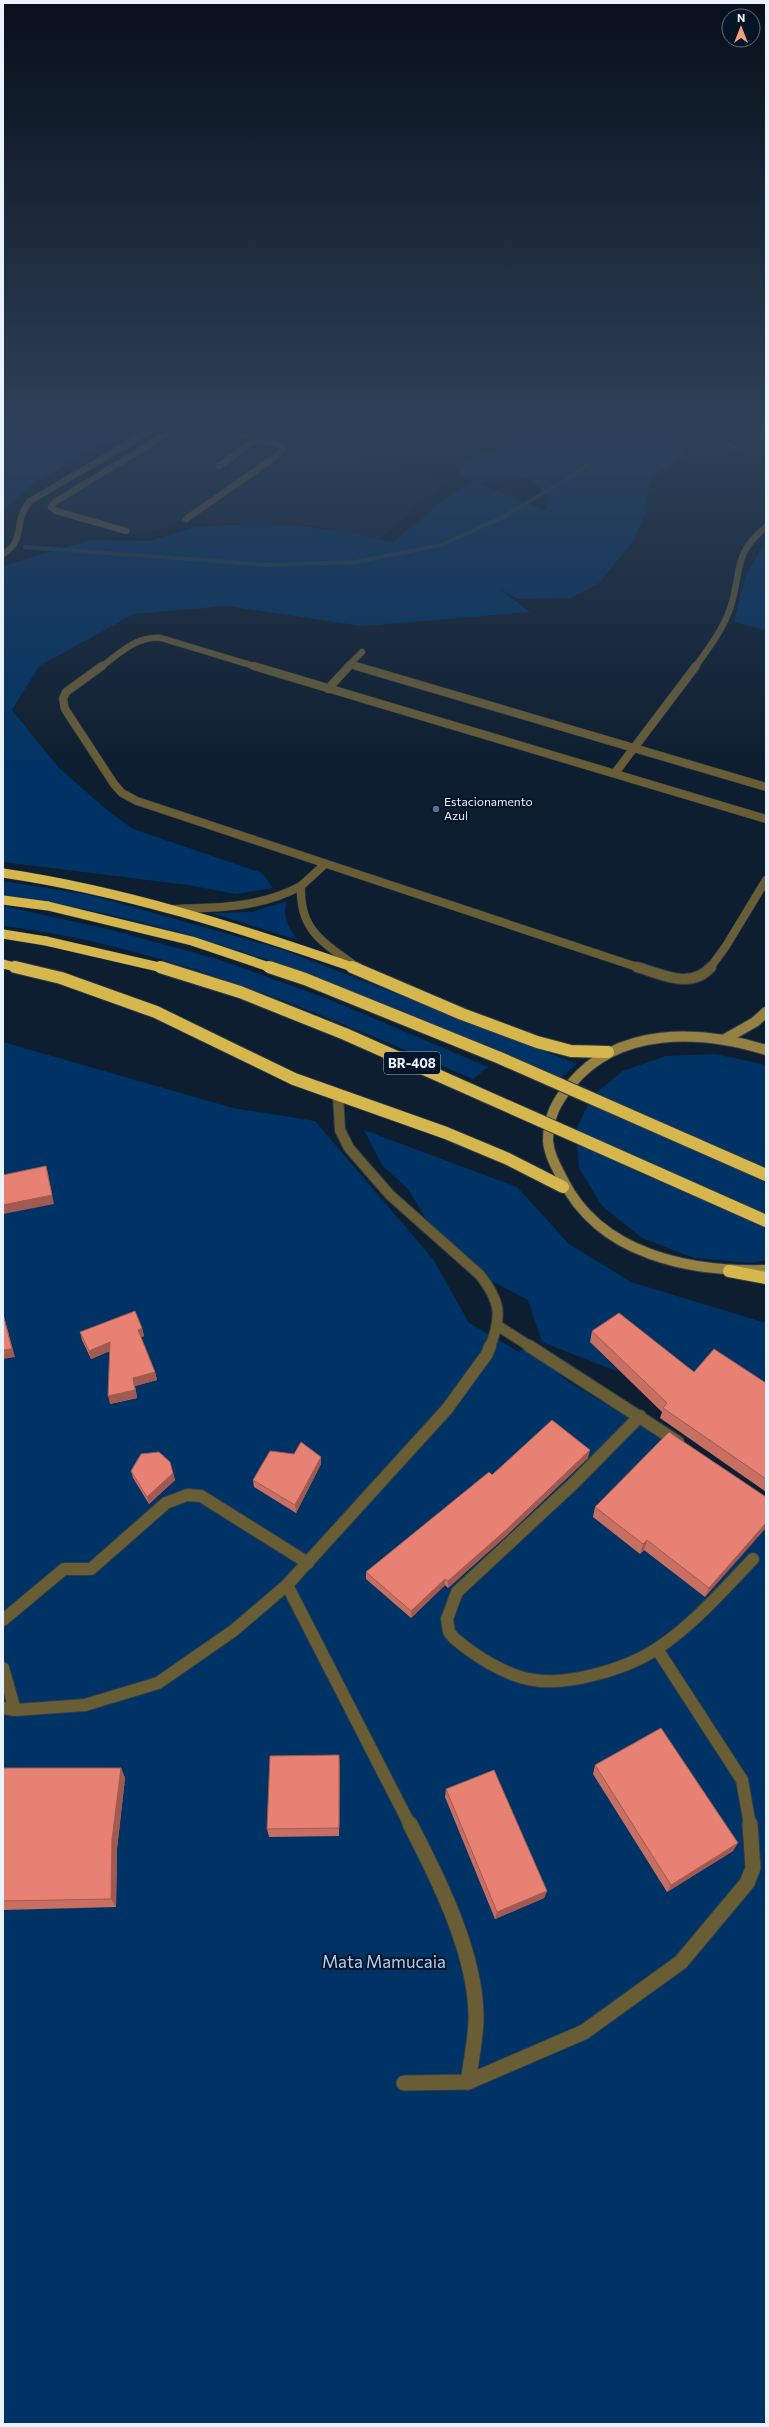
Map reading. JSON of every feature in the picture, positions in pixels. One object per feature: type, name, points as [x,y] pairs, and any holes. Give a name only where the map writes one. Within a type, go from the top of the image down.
[{"type":"highway","points":[[3,873],[65,882],[237,927],[358,969],[462,1014],[537,1042],[571,1051],[608,1052]]},
{"type":"highway","name":"BR-408","points":[[3,900],[48,906],[192,941],[305,979],[500,1058],[766,1176]]},
{"type":"highway","name":"BR-408","points":[[3,934],[46,941],[151,964],[247,995],[352,1037],[766,1221]]},
{"type":"highway","points":[[3,964],[61,978],[156,1012],[294,1080],[446,1133],[508,1159],[563,1187]]},
{"type":"highway","points":[[729,1271],[766,1278]]},
{"type":"main road","points":[[726,1039],[755,1022],[766,1012]]},
{"type":"main road","points":[[766,1050],[726,1039],[684,1036],[644,1040],[608,1052],[574,1076],[553,1109],[549,1147],[563,1187],[590,1219],[630,1246],[678,1264],[729,1271],[766,1270]]},
{"type":"street","points":[[3,554],[11,550],[17,540]]},
{"type":"street","points":[[615,773],[710,646],[726,620],[732,604],[742,552],[750,540]]},
{"type":"street","points":[[766,820],[615,773],[151,637],[136,641],[66,692],[63,699],[65,709],[122,793],[177,815],[628,965],[680,980],[694,979],[702,975],[714,964],[766,880]]},
{"type":"street","points":[[328,689],[362,652]]},
{"type":"street","points":[[350,664],[635,747],[766,787]]},
{"type":"street","points":[[741,780],[766,791]]},
{"type":"street","points":[[170,909],[245,906],[277,899],[301,886],[325,864]]},
{"type":"street","points":[[301,886],[299,903],[302,920],[321,940],[358,969]]},
{"type":"street","points":[[3,1668],[9,1709],[85,1705],[158,1683],[233,1631],[287,1585],[308,1564],[447,1409],[487,1354],[498,1326],[498,1307],[490,1288],[480,1275],[390,1195],[349,1148],[340,1130],[338,1117],[338,1095]]},
{"type":"street","points":[[498,1326],[640,1416],[690,1450]]},
{"type":"street","points":[[640,1416],[573,1484],[457,1592],[446,1615],[447,1628],[456,1643],[486,1660],[529,1679],[562,1680],[603,1673],[657,1649],[690,1622],[753,1559]]},
{"type":"street","points":[[3,1620],[64,1569],[91,1569],[166,1502],[187,1495],[201,1496],[308,1564]]},
{"type":"street","points":[[287,1585],[435,1873],[457,1928],[471,1974],[476,2021],[468,2082]]},
{"type":"street","points":[[404,2083],[440,2084],[468,2082],[584,2032],[681,1962],[747,1883],[753,1868],[752,1837],[742,1780],[657,1649]]},
{"type":"green space","points":[[89,540],[385,540],[393,542],[395,540],[633,540],[599,583],[571,598],[518,599],[499,588],[530,612],[362,626],[226,606],[134,614],[39,666],[12,710],[59,768],[108,811],[133,829],[262,873],[273,888],[236,894],[188,885],[3,862],[3,566]]},
{"type":"green space","points":[[766,541],[766,630],[734,622],[746,575]]},
{"type":"green space","points":[[3,881],[90,895],[281,949],[577,1064],[560,1078],[357,993],[218,944],[147,924],[76,908],[3,896]]},
{"type":"green space","points":[[287,901],[285,912],[287,922],[291,931],[298,940],[211,913],[252,912]]},
{"type":"green space","points":[[3,906],[111,930],[217,959],[328,999],[488,1067],[473,1079],[301,1007],[183,966],[123,949],[63,935],[3,926]]},
{"type":"green space","name":"Mata Mamucaia","points":[[3,1042],[233,1108],[315,1121],[433,1259],[469,1323],[519,1352],[524,1347],[569,1382],[766,1500],[766,2424],[3,2424]]},
{"type":"green space","points":[[715,1054],[766,1065],[766,1260],[751,1263],[694,1258],[642,1238],[602,1206],[579,1168],[576,1130],[592,1096],[623,1071],[666,1056]]},
{"type":"green space","points":[[364,1130],[517,1187],[569,1244],[631,1282],[766,1323],[766,1391],[691,1383],[591,1342],[619,1372],[542,1342],[528,1300],[480,1275],[437,1237],[408,1189],[382,1165]]},
{"type":"building","points":[[46,1166],[52,1195],[3,1205],[3,1175]]},
{"type":"building","points":[[135,1311],[142,1328],[138,1330],[155,1372],[133,1378],[135,1390],[108,1396],[110,1342],[89,1351],[80,1332]]},
{"type":"building","points":[[619,1313],[694,1372],[714,1349],[766,1383],[766,1479],[663,1408],[667,1403],[592,1331]]},
{"type":"building","points":[[3,1314],[12,1349],[3,1350]]},
{"type":"building","points":[[552,1420],[590,1450],[507,1529],[448,1581],[445,1579],[411,1611],[366,1572],[489,1472],[492,1475]]},
{"type":"building","points":[[669,1432],[766,1497],[766,1523],[709,1588],[647,1540],[643,1544],[595,1507]]},
{"type":"building","points":[[301,1442],[321,1457],[295,1505],[253,1480],[270,1451],[294,1454]]},
{"type":"building","points":[[159,1452],[170,1462],[173,1473],[147,1497],[131,1471],[141,1454]]},
{"type":"building","points":[[661,1728],[738,1843],[671,1885],[595,1765]]},
{"type":"building","points":[[339,1755],[339,1828],[267,1829],[270,1756]]},
{"type":"building","points":[[3,1768],[121,1768],[112,1839],[111,1899],[3,1901]]},
{"type":"building","points":[[494,1770],[547,1891],[497,1912],[446,1789]]},
{"type":"waterway","points":[[25,547],[269,565],[355,562],[441,545],[451,540]]},
{"type":"place","name":"Estacionamento Azul","points":[[436,809]]}]
